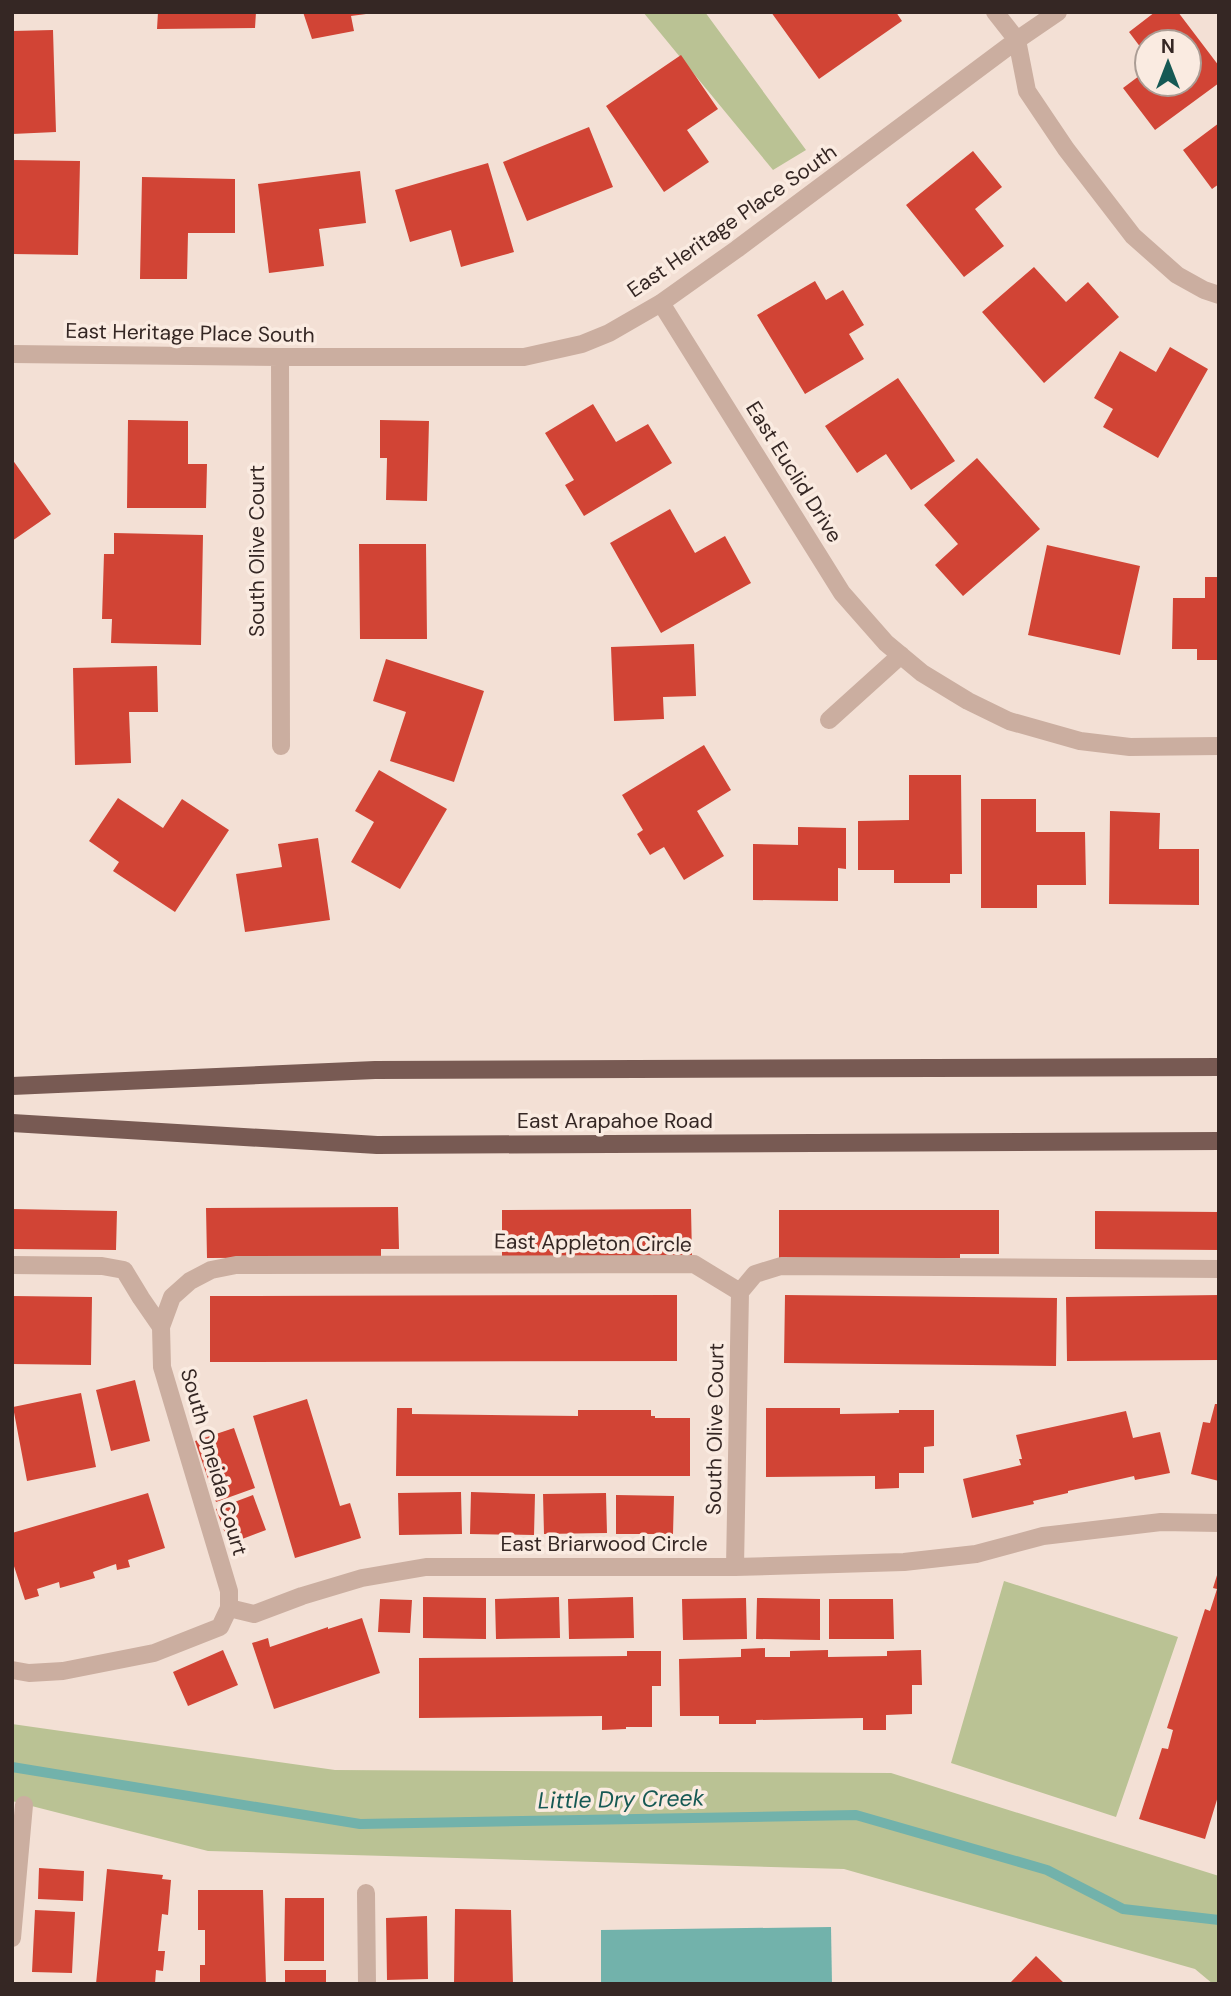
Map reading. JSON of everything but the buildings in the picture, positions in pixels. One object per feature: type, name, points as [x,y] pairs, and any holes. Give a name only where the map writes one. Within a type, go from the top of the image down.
[{"type":"main road","points":[[12,1086],[375,1070],[1219,1067]]},
{"type":"main road","name":"East Arapahoe Road","points":[[12,1124],[377,1145],[1219,1141]]},
{"type":"street","points":[[995,12],[1017,40],[1027,92],[1066,149],[1133,236],[1177,275],[1219,295]]},
{"type":"street","name":"East Heritage Place South","points":[[12,354],[524,357],[582,344],[661,303],[1058,12]]},
{"type":"street","name":"East Euclid Drive","points":[[661,303],[842,593],[886,643],[922,673],[968,701],[1009,721],[1080,741],[1130,747],[1219,746]]},
{"type":"street","name":"South Olive Court","points":[[280,357],[281,746]]},
{"type":"street","points":[[829,720],[901,655]]},
{"type":"street","name":"East Appleton Circle","points":[[161,1327],[172,1297],[190,1281],[211,1270],[236,1265],[694,1264],[740,1292]]},
{"type":"street","points":[[12,1265],[102,1266],[124,1270],[161,1327]]},
{"type":"street","points":[[740,1292],[755,1274],[781,1266],[1219,1269]]},
{"type":"street","name":"South Olive Court","points":[[735,1567],[740,1292]]},
{"type":"street","name":"South Oneida Court","points":[[161,1327],[162,1367],[229,1591],[229,1608]]},
{"type":"street","name":"East Briarwood Circle","points":[[229,1608],[254,1614],[362,1578],[426,1567],[735,1567],[904,1562],[976,1554],[1043,1536],[1161,1522],[1219,1523]]},
{"type":"street","points":[[12,1670],[29,1673],[63,1671],[154,1653],[220,1627],[229,1608]]},
{"type":"street","points":[[12,1938],[24,1805]]},
{"type":"street","points":[[366,1894],[367,1984]]},
{"type":"green space","points":[[643,12],[705,12],[806,150],[773,170]]},
{"type":"green space","points":[[1004,1581],[1178,1637],[1116,1817],[951,1763]]},
{"type":"green space","points":[[12,1724],[335,1770],[891,1773],[1219,1876],[1219,1984],[1213,1984],[1195,1969],[844,1869],[208,1851],[12,1801]]},
{"type":"water","points":[[831,1927],[832,1984],[601,1984],[601,1930]]},
{"type":"waterway","name":"Little Dry Creek","points":[[12,1767],[360,1824],[856,1815],[1047,1870],[1123,1909],[1219,1920]]}]
